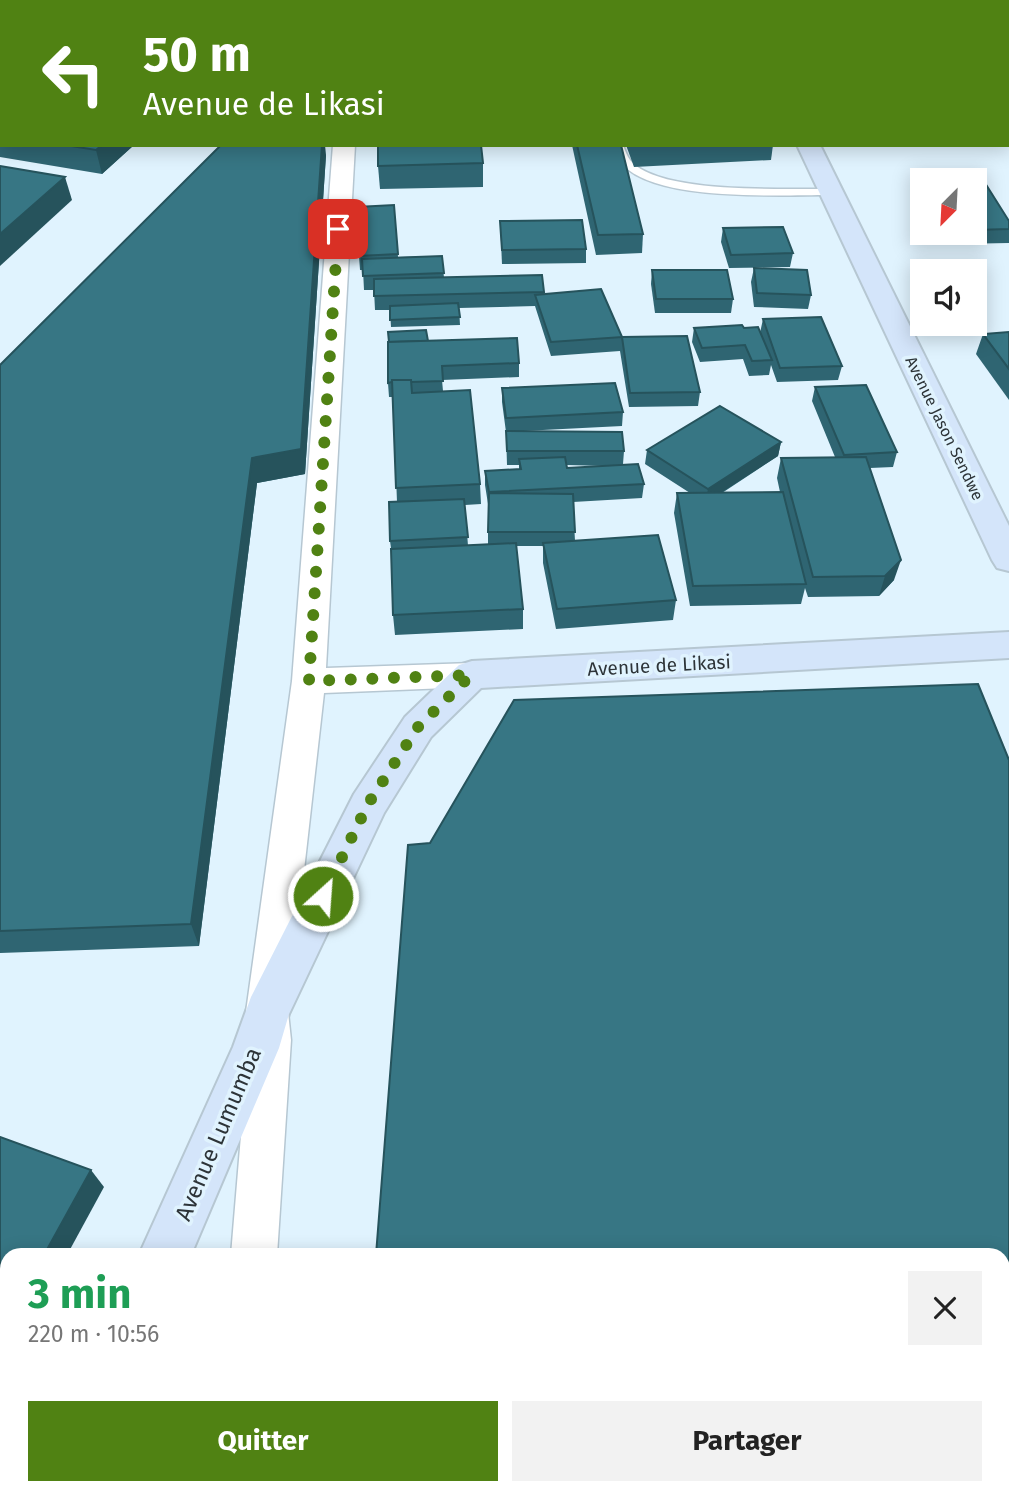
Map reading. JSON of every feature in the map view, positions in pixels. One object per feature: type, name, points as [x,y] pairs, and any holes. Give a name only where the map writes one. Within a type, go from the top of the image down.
[{"type":"main road","name":"Avenue Jason Sendwe","points":[[809,147],[1009,559]]},
{"type":"main road","name":"Avenue de Likasi","points":[[471,675],[1009,645]]},
{"type":"main road","name":"Avenue Lumumba","points":[[168,1248],[256,1048],[267,1012],[375,794],[418,727],[471,675]]},
{"type":"street","points":[[255,1248],[270,1040],[267,1012],[309,681],[344,147]]},
{"type":"street","name":"Avenue de Likasi","points":[[309,681],[471,675]]},
{"type":"lane","points":[[619,147],[626,163],[651,177],[699,189],[829,192]]},
{"type":"building","points":[[77,147],[100,147],[96,150]]},
{"type":"building","points":[[219,147],[322,147],[301,449],[252,458],[191,924],[0,931],[0,365]]},
{"type":"building","points":[[378,147],[481,147],[483,163],[378,166]]},
{"type":"building","points":[[577,147],[621,147],[643,234],[598,235]]},
{"type":"building","points":[[0,166],[65,177],[0,234]]},
{"type":"building","points":[[987,186],[1009,221],[1009,229],[987,230]]},
{"type":"building","points":[[394,205],[398,254],[359,256],[357,207]]},
{"type":"building","points":[[582,220],[586,249],[502,250],[500,221]]},
{"type":"building","points":[[783,227],[793,253],[731,255],[723,228]]},
{"type":"building","points":[[442,256],[444,273],[363,276],[362,259]]},
{"type":"building","points":[[754,268],[807,270],[811,295],[757,293]]},
{"type":"building","points":[[652,270],[727,270],[733,299],[656,299]]},
{"type":"building","points":[[542,275],[544,292],[374,296],[374,279]]},
{"type":"building","points":[[601,289],[622,337],[551,342],[535,295]]},
{"type":"building","points":[[458,303],[460,317],[390,320],[390,306]]},
{"type":"building","points":[[821,317],[842,366],[780,368],[763,319]]},
{"type":"building","points":[[742,325],[744,328],[758,327],[772,360],[752,361],[745,345],[702,348],[694,328]]},
{"type":"building","points":[[426,330],[428,341],[389,342],[388,332]]},
{"type":"building","points":[[1009,332],[1009,369],[984,336]]},
{"type":"building","points":[[687,336],[700,392],[630,393],[622,337]]},
{"type":"building","points":[[517,338],[519,363],[442,366],[443,381],[392,380],[388,383],[388,342]]},
{"type":"building","points":[[392,380],[411,380],[412,393],[470,390],[480,484],[396,488]]},
{"type":"building","points":[[615,383],[623,412],[506,418],[502,388]]},
{"type":"building","points":[[866,385],[897,452],[844,455],[815,387]]},
{"type":"building","points":[[720,406],[781,442],[708,489],[647,450]]},
{"type":"building","points":[[506,431],[622,432],[624,451],[507,451]]},
{"type":"building","points":[[565,457],[567,468],[638,464],[644,484],[489,492],[485,471],[521,469],[519,459]]},
{"type":"building","points":[[866,457],[901,560],[885,576],[813,577],[781,458]]},
{"type":"building","points":[[783,492],[806,584],[693,586],[677,493]]},
{"type":"building","points":[[489,493],[573,494],[575,532],[488,532]]},
{"type":"building","points":[[464,499],[468,537],[390,541],[389,502]]},
{"type":"building","points":[[658,535],[676,600],[557,609],[543,543]]},
{"type":"building","points":[[516,543],[523,609],[393,615],[391,549]]},
{"type":"building","points":[[978,684],[1009,760],[1009,1248],[377,1248],[408,845],[430,843],[514,700]]},
{"type":"building","points":[[0,1137],[91,1170],[48,1248],[0,1248]]},
{"type":"route","points":[[323,896],[368,804],[418,727],[471,675],[309,681],[338,229]]}]
